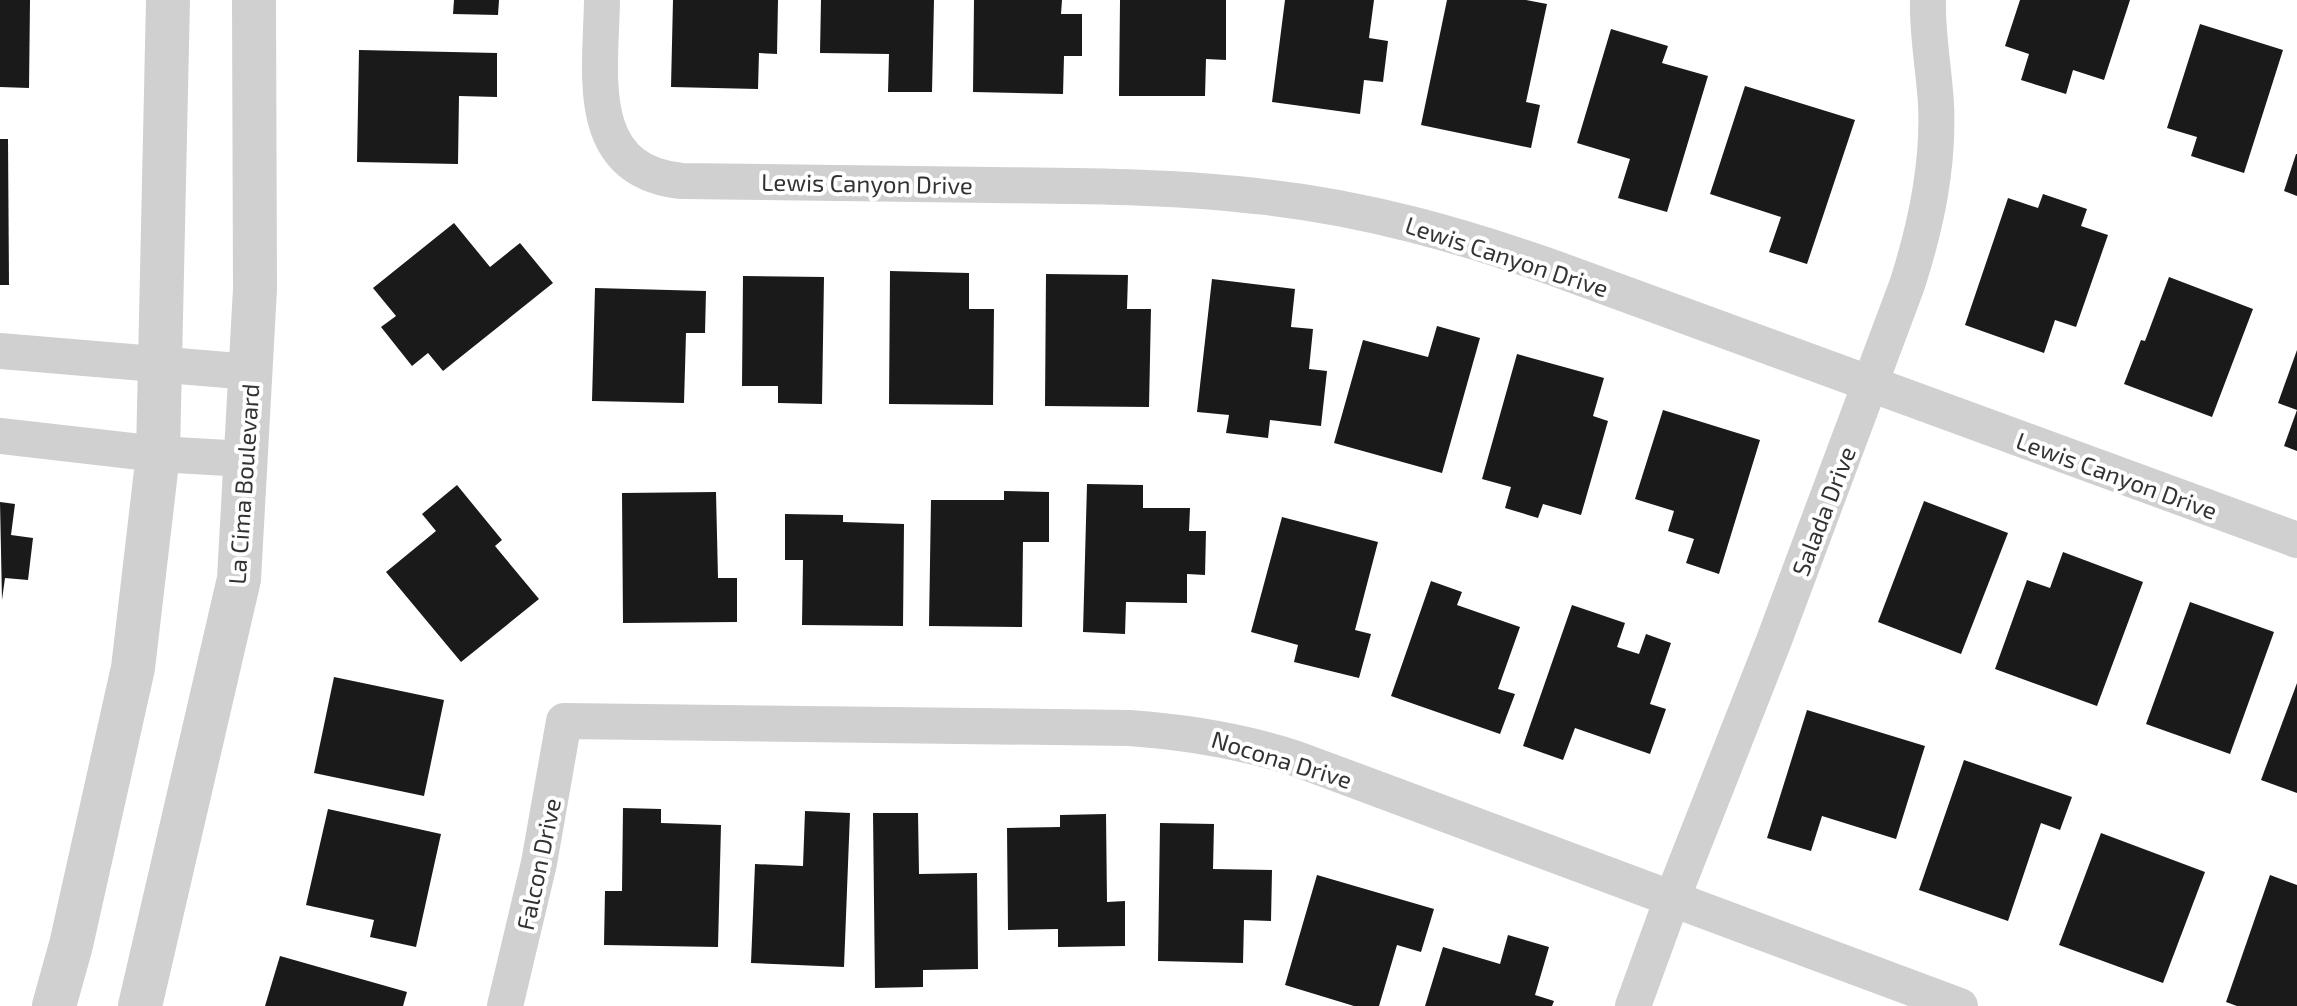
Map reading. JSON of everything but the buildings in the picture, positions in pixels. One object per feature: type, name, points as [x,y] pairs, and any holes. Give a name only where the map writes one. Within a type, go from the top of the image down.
[{"type":"street","points":[[54,1006],[71,945],[133,668],[158,454],[168,0]]},
{"type":"street","name":"La Cima Boulevard","points":[[140,1006],[239,579],[255,289],[254,0]]},
{"type":"street","name":"Lewis Canyon Drive","points":[[602,0],[601,110],[615,144],[632,163],[655,176],[682,181],[1121,186],[1253,196],[1341,208],[1484,244],[2297,540]]},
{"type":"street","name":"Salada Drive","points":[[1633,1006],[1773,643],[1921,241],[1935,151],[1936,106],[1928,0]]},
{"type":"street","points":[[0,351],[250,372]]},
{"type":"street","points":[[0,436],[158,454],[245,459]]},
{"type":"street","name":"Nocona Drive","points":[[564,721],[1129,728],[1197,734],[1297,759],[1960,1006]]},
{"type":"street","name":"Falcon Drive","points":[[505,1006],[539,863],[564,721]]}]
